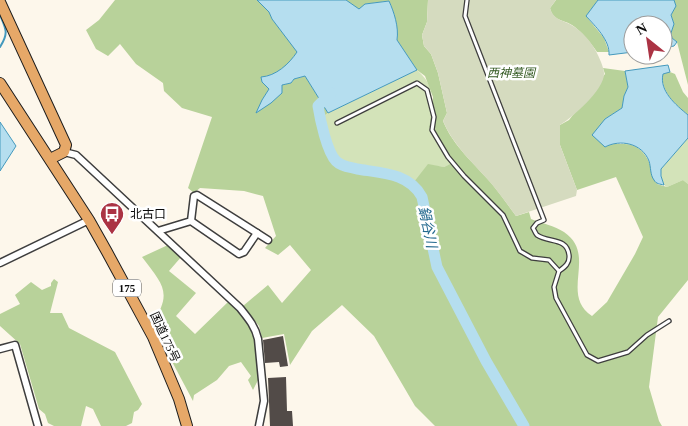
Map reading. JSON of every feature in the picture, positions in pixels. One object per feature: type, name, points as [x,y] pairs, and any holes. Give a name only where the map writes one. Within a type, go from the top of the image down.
[{"type":"highway","points":[[0,2],[66,145],[64,152],[50,159]]},
{"type":"highway","name":"国道175号","points":[[0,83],[90,220],[153,337],[180,399],[187,426]]},
{"type":"street","points":[[64,152],[76,155],[240,308],[256,329],[264,401],[258,426]]},
{"type":"street","points":[[191,221],[194,196],[197,195],[268,240]]},
{"type":"street","points":[[0,263],[90,220]]},
{"type":"street","points":[[158,231],[191,221]]},
{"type":"street","points":[[191,221],[239,254],[244,252],[257,233]]},
{"type":"street","points":[[0,348],[15,345],[38,426]]},
{"type":"lane","points":[[467,0],[465,16],[544,220],[537,223],[534,228],[535,233],[560,242],[566,246],[569,252],[569,260],[566,266],[559,271],[554,287],[556,298],[587,355],[598,361],[628,352],[647,335],[669,321]]},
{"type":"lane","points":[[337,124],[417,83],[427,90],[434,117],[432,130],[448,157],[502,214],[520,251],[532,258],[549,260],[559,271]]},
{"type":"green space","points":[[115,0],[257,0],[269,12],[272,19],[298,52],[282,69],[261,77],[262,82],[269,89],[262,100],[282,85],[305,76],[328,113],[317,121],[332,160],[343,168],[395,177],[410,187],[428,164],[444,167],[454,162],[429,127],[433,97],[425,76],[417,70],[397,40],[396,20],[389,1],[365,4],[359,10],[346,0],[428,0],[427,22],[422,35],[424,46],[431,54],[438,73],[447,113],[443,121],[447,130],[458,147],[492,184],[516,216],[529,212],[531,219],[564,232],[574,241],[579,263],[578,297],[583,307],[592,316],[607,302],[643,237],[616,177],[577,190],[560,145],[560,125],[569,120],[605,74],[603,68],[625,71],[628,87],[622,108],[605,119],[605,147],[614,144],[624,144],[638,148],[646,157],[657,184],[667,187],[683,180],[688,184],[688,280],[658,317],[649,387],[662,426],[435,426],[415,406],[374,336],[342,305],[312,331],[290,365],[284,334],[262,338],[259,326],[243,306],[268,285],[282,303],[311,270],[290,245],[278,255],[265,248],[276,236],[263,196],[244,191],[200,188],[194,193],[188,188],[212,117],[182,108],[164,91],[163,83],[136,64],[120,44],[108,56],[96,49],[86,30],[99,20]]},
{"type":"green space","name":"西神墓園","points":[[428,0],[556,0],[550,8],[554,15],[582,33],[590,42],[602,66],[603,80],[587,102],[560,125],[560,145],[577,190],[576,196],[516,216],[490,182],[458,146],[443,121],[447,113],[438,73],[431,54],[424,46],[422,35],[427,22]]},
{"type":"green space","points":[[556,0],[598,0],[586,16],[604,38],[609,52],[597,52],[586,37],[575,27],[553,15],[550,8]]},
{"type":"green space","points":[[674,0],[688,0],[688,85],[677,42],[673,39],[674,24],[673,15],[671,15],[674,9]]},
{"type":"green space","points":[[417,70],[428,83],[432,96],[429,127],[455,162],[444,167],[428,165],[411,187],[395,177],[343,168],[332,160],[317,121],[328,113]]},
{"type":"green space","points":[[670,72],[675,74],[683,92],[688,98],[688,115],[666,92],[663,74]]},
{"type":"green space","points":[[688,138],[688,184],[683,180],[667,187],[662,182],[661,169]]},
{"type":"green space","points":[[168,245],[182,256],[169,271],[196,293],[176,316],[195,334],[229,301],[250,322],[254,330],[260,376],[253,390],[248,380],[251,376],[241,362],[229,366],[217,380],[194,395],[193,401],[152,324],[162,304],[163,289],[142,257]]},
{"type":"green space","points":[[54,279],[58,282],[50,313],[62,313],[69,328],[115,352],[142,404],[134,412],[132,423],[126,426],[101,426],[93,409],[86,406],[81,426],[54,426],[48,423],[45,414],[39,409],[20,344],[0,326],[0,314],[20,304],[15,295],[31,282],[42,290],[51,286]]},
{"type":"water","points":[[257,0],[346,0],[359,9],[365,4],[389,1],[396,20],[397,40],[417,70],[328,113],[305,76],[282,85],[282,93],[256,113],[269,89],[262,82],[261,77],[282,69],[297,52],[272,19],[269,12]]},
{"type":"water","points":[[598,0],[674,0],[676,6],[671,15],[623,15],[623,53],[609,55],[605,39],[586,16]]},
{"type":"water","points":[[673,39],[677,42],[673,46]]},
{"type":"water","points":[[668,65],[670,72],[663,74],[662,80],[666,92],[678,107],[688,115],[688,138],[661,169],[664,185],[658,184],[655,181],[649,161],[641,150],[624,143],[605,147],[592,135],[605,119],[622,108],[628,87],[625,71]]},
{"type":"water","points":[[0,122],[16,146],[0,171]]},
{"type":"building","points":[[283,336],[288,366],[280,367],[279,362],[265,363],[263,340]]},
{"type":"building","points":[[286,377],[287,411],[292,411],[293,426],[270,426],[268,378]]},
{"type":"waterway","points":[[0,15],[6,31],[5,38],[0,47]]},
{"type":"waterway","name":"鍋谷川","points":[[331,93],[318,106],[324,135],[333,157],[343,166],[385,173],[402,179],[410,183],[422,197],[437,267],[486,361],[524,426]]},
{"type":"place","name":"北古口","points":[[112,235]]}]
